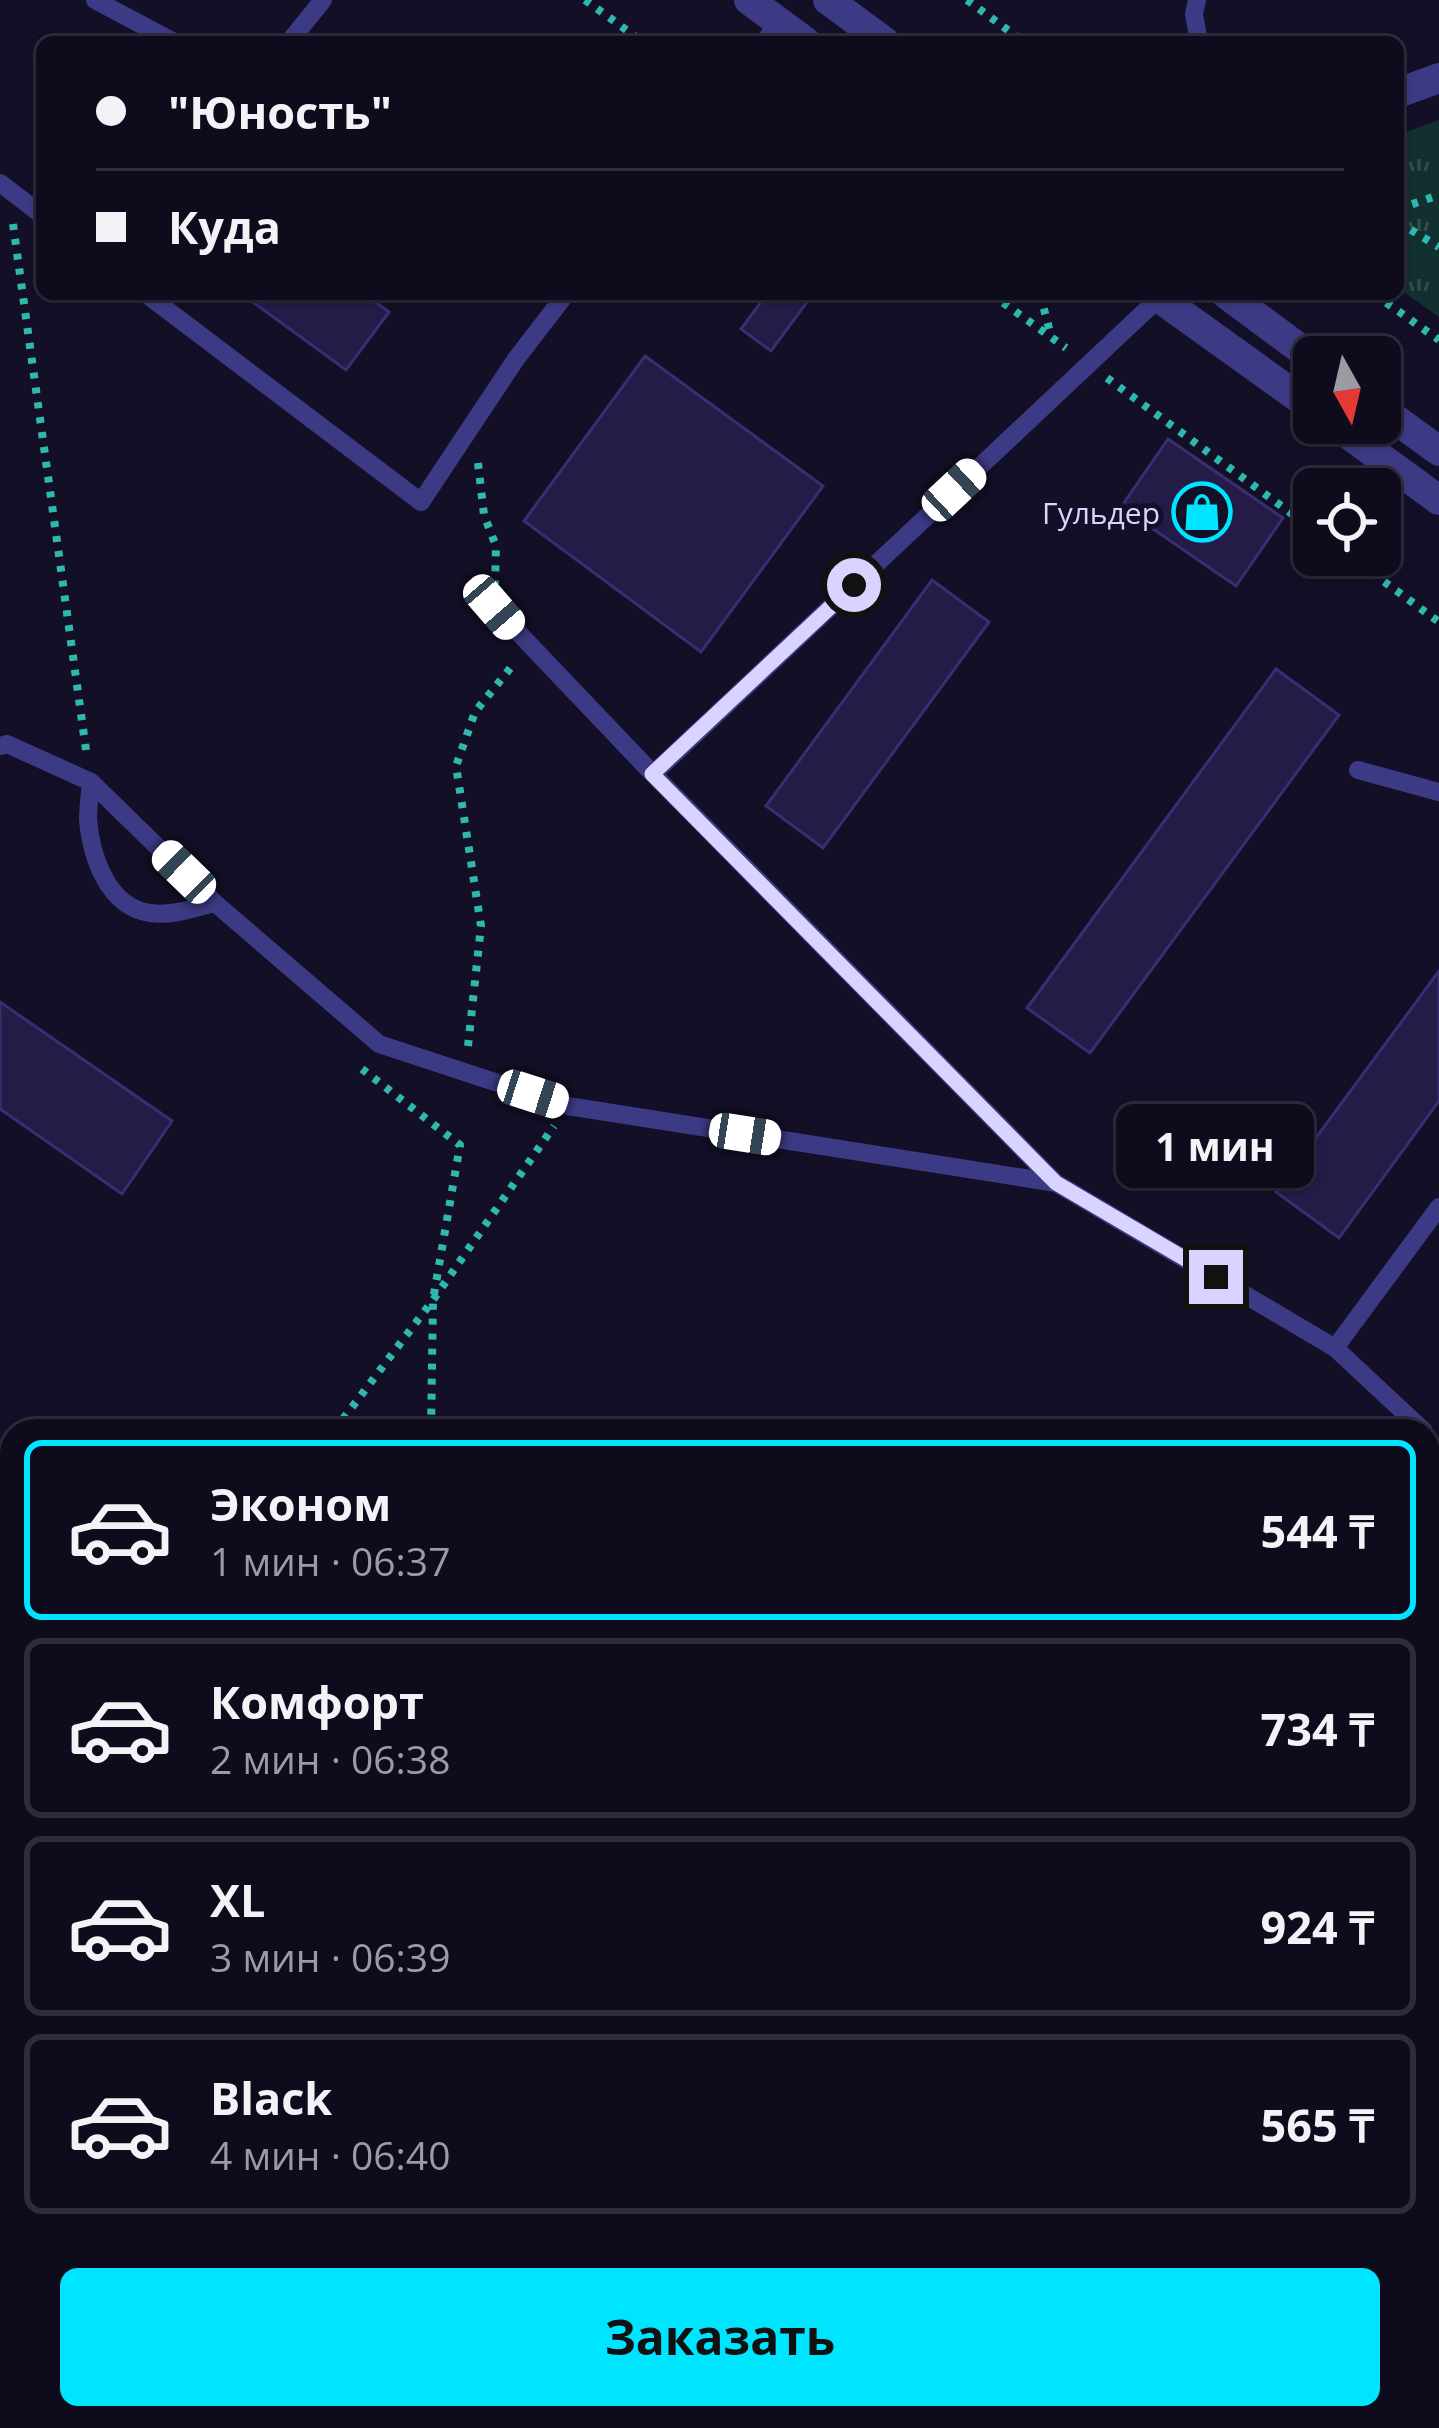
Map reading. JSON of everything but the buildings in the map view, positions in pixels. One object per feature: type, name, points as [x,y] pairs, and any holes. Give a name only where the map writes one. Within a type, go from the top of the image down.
[{"type":"street","points":[[749,0],[771,32]]},
{"type":"street","points":[[828,0],[877,36]]},
{"type":"street","points":[[1404,91],[1439,78]]},
{"type":"street","points":[[1163,300],[1293,394]]},
{"type":"street","points":[[1234,300],[1293,343]]},
{"type":"street","points":[[1401,424],[1439,452]]},
{"type":"street","points":[[1362,444],[1439,500]]},
{"type":"lane","points":[[95,0],[163,36]]},
{"type":"lane","points":[[295,36],[323,0]]},
{"type":"lane","points":[[1197,0],[1198,36]]},
{"type":"lane","points":[[4,186],[36,210]]},
{"type":"lane","points":[[154,300],[421,502],[561,300]]},
{"type":"lane","points":[[652,774],[1153,300]]},
{"type":"lane","points":[[494,607],[1056,1183],[1335,1348],[1411,1419]]},
{"type":"lane","points":[[0,746],[7,744],[91,782],[215,902],[379,1044],[568,1106],[1056,1183]]},
{"type":"lane","points":[[1358,770],[1439,792]]},
{"type":"lane","points":[[91,782],[88,820],[101,874],[120,902],[148,913],[176,913],[215,902]]},
{"type":"lane","points":[[1335,1348],[1439,1207]]},
{"type":"path","points":[[585,0],[635,36]]},
{"type":"path","points":[[967,0],[1016,36]]},
{"type":"path","points":[[4,186],[91,782]]},
{"type":"path","points":[[1404,207],[1439,195]]},
{"type":"path","points":[[1404,226],[1439,248]]},
{"type":"path","points":[[999,300],[1293,515]]},
{"type":"path","points":[[1042,300],[1052,338]]},
{"type":"path","points":[[1382,300],[1439,340]]},
{"type":"path","points":[[473,426],[484,515],[496,546],[494,607]]},
{"type":"path","points":[[1377,576],[1439,622]]},
{"type":"path","points":[[464,1071],[481,926],[456,766],[475,712],[528,646]]},
{"type":"path","points":[[350,1059],[460,1145],[433,1300],[431,1419]]},
{"type":"path","points":[[343,1419],[568,1106]]},
{"type":"green space","points":[[1439,120],[1439,317],[1404,292],[1404,133]]},
{"type":"place","name":"Гульдер","points":[[1202,512]]},
{"type":"route","points":[[854,585],[652,774],[1056,1183],[1216,1277]]}]
